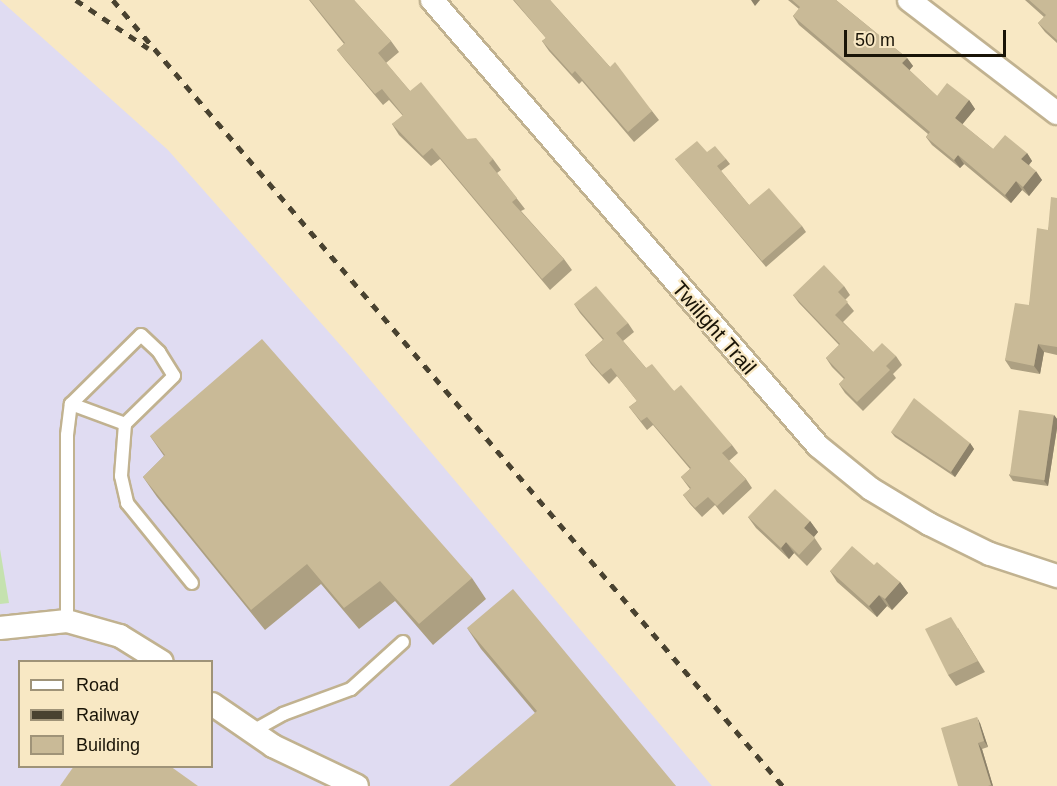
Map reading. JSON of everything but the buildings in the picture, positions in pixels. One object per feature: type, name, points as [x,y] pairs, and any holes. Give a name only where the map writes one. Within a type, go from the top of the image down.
[{"type":"street","name":"Twilight Trail","points":[[432,0],[818,446],[871,489],[929,524],[990,554],[1057,576]]},
{"type":"street","points":[[909,0],[1057,113]]},
{"type":"street","points":[[0,628],[67,621],[120,636],[159,660]]},
{"type":"street","points":[[213,705],[251,732],[357,786]]},
{"type":"lane","points":[[67,621],[67,435],[71,404],[141,336],[159,352],[174,376],[125,424],[121,476],[127,503],[192,583]]},
{"type":"lane","points":[[71,404],[125,424]]},
{"type":"lane","points":[[251,732],[283,714],[351,689],[403,642]]},
{"type":"shaded area","points":[[0,0],[168,150],[350,356],[712,786],[0,786]]},
{"type":"green space","points":[[0,549],[9,603],[0,604]]},
{"type":"railway","points":[[76,0],[148,48]]},
{"type":"railway","points":[[113,0],[783,786]]}]
